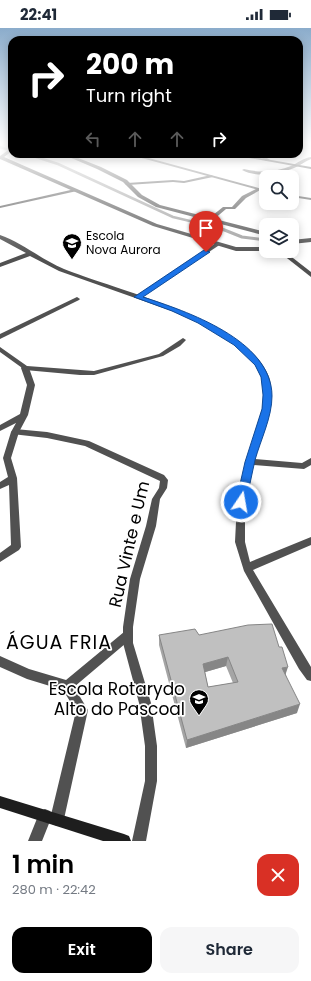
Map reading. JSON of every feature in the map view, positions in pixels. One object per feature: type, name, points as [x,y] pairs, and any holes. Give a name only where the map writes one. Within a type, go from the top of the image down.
[{"type":"street","points":[[54,181],[156,225],[236,249],[259,249]]},
{"type":"street","points":[[122,181],[140,196],[158,206],[259,232]]},
{"type":"street","points":[[127,184],[189,181]]},
{"type":"street","points":[[230,181],[259,189]]},
{"type":"street","points":[[0,207],[75,190]]},
{"type":"street","points":[[211,219],[225,208],[233,208],[244,197],[259,190]]},
{"type":"street","points":[[299,197],[311,199]]},
{"type":"street","points":[[0,237],[30,254],[75,276],[174,310],[200,321],[237,343],[257,362],[265,377],[268,395],[266,409],[250,462],[241,502],[240,542],[246,568],[307,663],[311,676]]},
{"type":"street","points":[[299,241],[311,240]]},
{"type":"street","points":[[137,297],[218,244]]},
{"type":"street","points":[[0,265],[30,254]]},
{"type":"street","points":[[290,258],[311,274]]},
{"type":"street","points":[[0,337],[77,299]]},
{"type":"street","points":[[0,349],[25,368],[76,373],[94,372],[161,355],[178,345],[182,340]]},
{"type":"street","points":[[0,558],[16,547],[13,478],[7,458],[15,432],[24,415],[30,385],[25,368]]},
{"type":"street","points":[[0,428],[24,415]]},
{"type":"street","name":"Rua Vinte e Um","points":[[15,432],[46,435],[86,443],[161,477],[164,480],[163,488],[154,506],[149,533],[135,579],[128,635],[128,643],[145,703],[151,746],[152,781],[140,841]]},
{"type":"street","points":[[250,462],[304,466],[311,461]]},
{"type":"street","points":[[0,486],[13,478]]},
{"type":"street","points":[[246,568],[311,541]]},
{"type":"street","points":[[67,686],[128,635]]},
{"type":"street","points":[[0,661],[27,674],[67,686],[82,710],[51,817],[35,841]]},
{"type":"street","points":[[0,802],[124,841]]},
{"type":"building","points":[[272,624],[279,647],[282,647],[288,667],[282,668],[300,704],[187,740],[159,635],[195,629],[199,635],[248,625]],"holes":[[[228,657],[238,682],[208,687],[203,664]]]},
{"type":"waterway","points":[[95,181],[173,217],[209,225]]},
{"type":"waterway","points":[[209,225],[242,237],[259,239]]},
{"type":"place","name":"Escola Nova Aurora","points":[[72,260]]},
{"type":"place","name":"Escola Rotarydo Alto do Pascoal","points":[[199,716]]},
{"type":"district","name":"ÁGUA FRIA","points":[[59,642]]},
{"type":"route","points":[[206,252],[137,297],[200,321],[237,343],[259,364],[265,377],[268,395],[266,409],[250,462],[241,502]]}]
